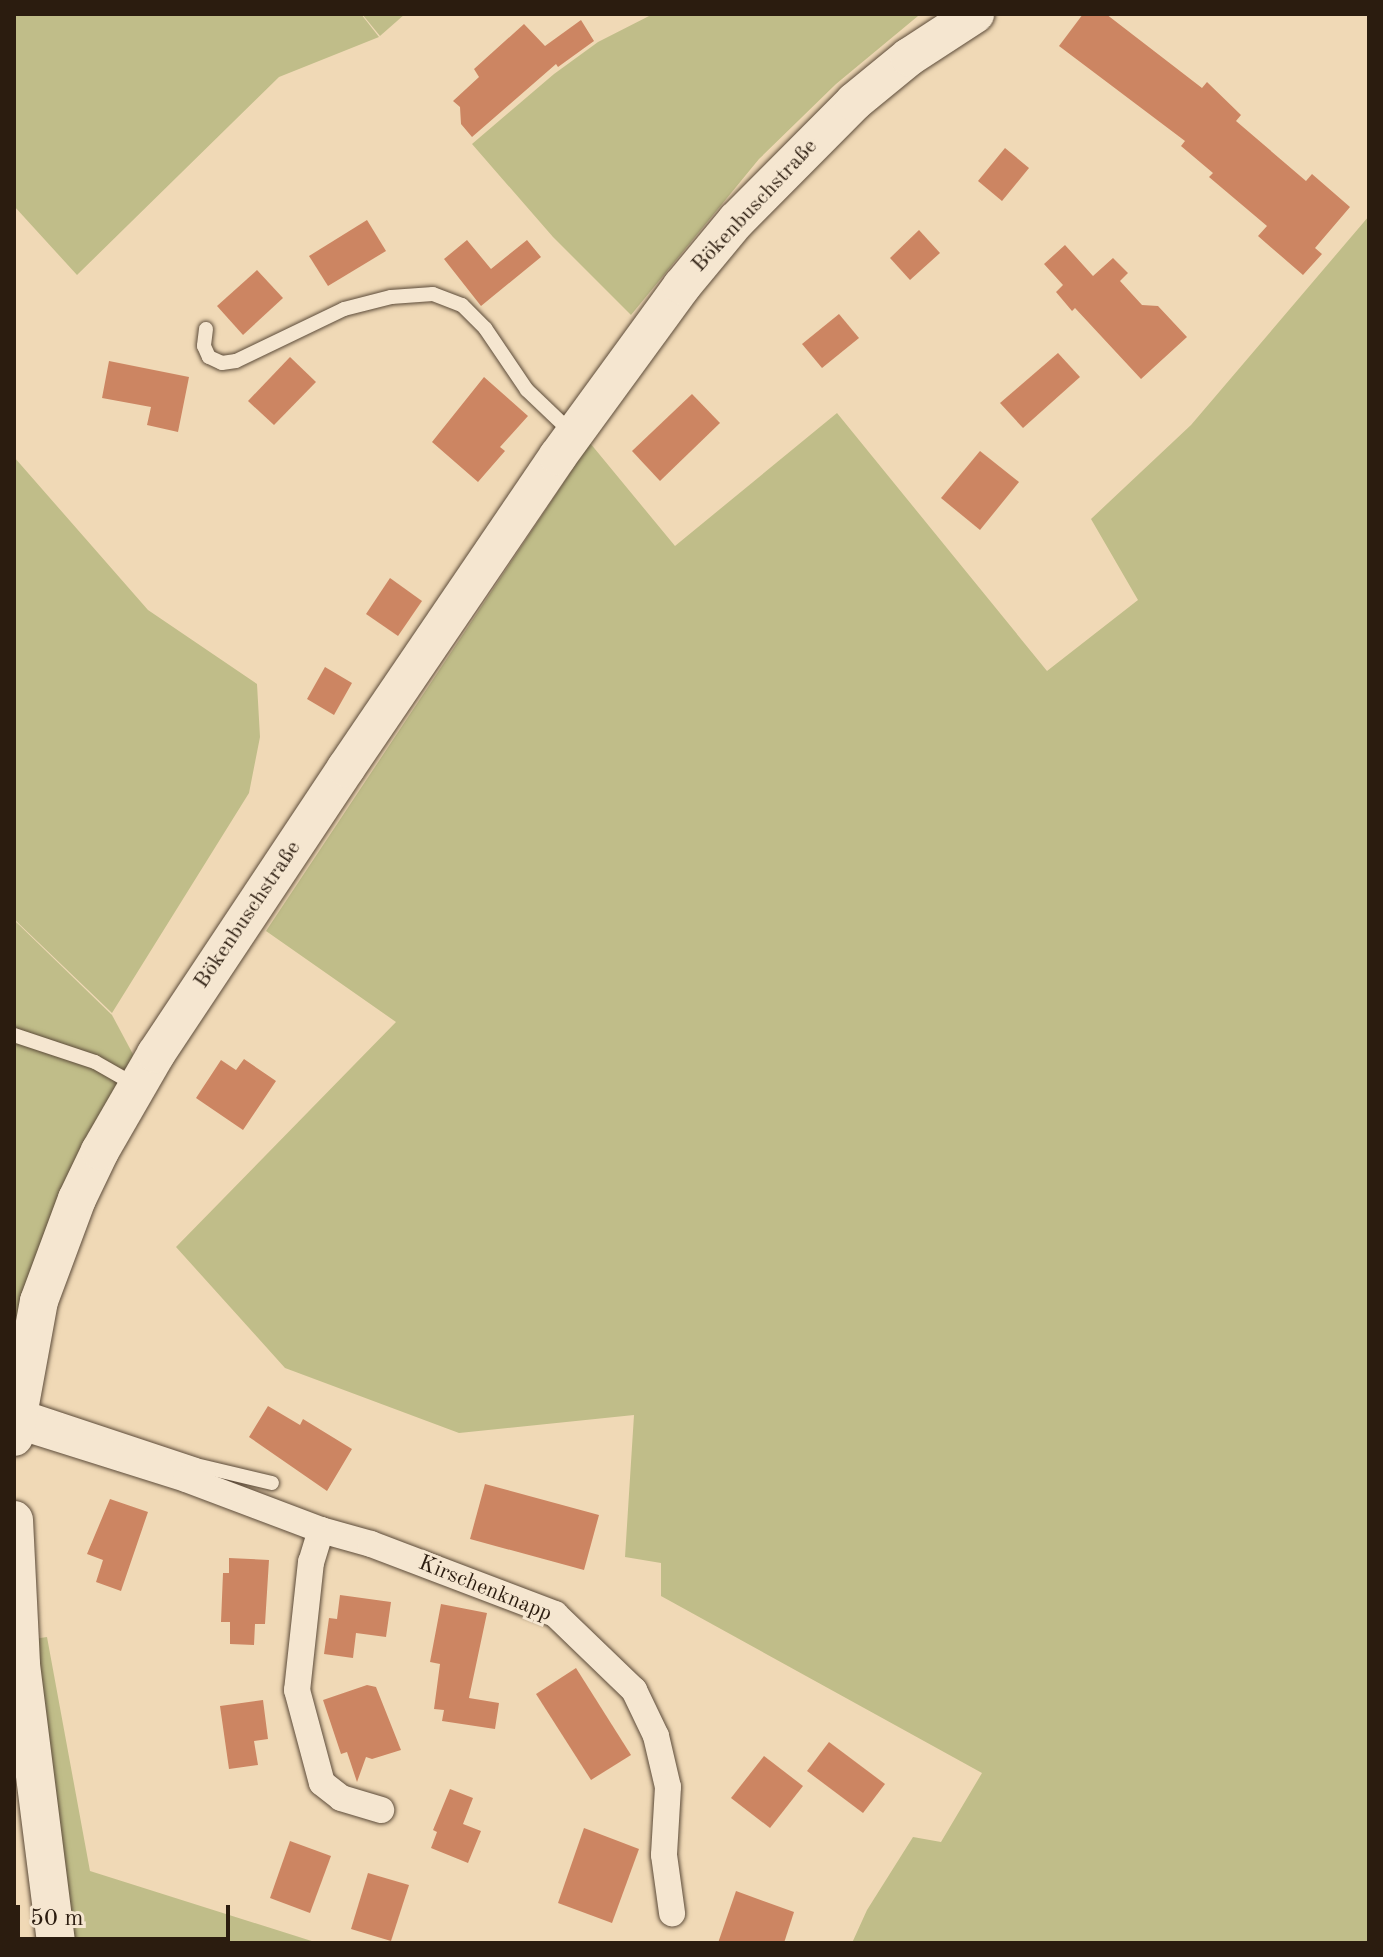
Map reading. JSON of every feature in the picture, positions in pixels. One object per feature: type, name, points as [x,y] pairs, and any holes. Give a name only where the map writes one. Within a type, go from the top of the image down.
[{"type":"main road","name":"Bökenbuschstraße","points":[[16,1423],[39,1301],[94,1163],[138,1086],[346,768],[573,435],[682,286],[795,160],[865,93],[909,57],[975,14]]},
{"type":"main road","points":[[14,1520],[21,1665],[56,1943]]},
{"type":"street","name":"Kirschenknapp","points":[[16,1423],[186,1479],[321,1530],[371,1544],[555,1614],[634,1690],[656,1736],[668,1787],[664,1855],[672,1913]]},
{"type":"street","points":[[321,1530],[311,1562],[297,1690],[322,1783],[341,1798],[381,1810]]},
{"type":"lane","points":[[206,329],[204,346],[209,357],[222,363],[236,361],[344,309],[391,297],[433,294],[462,305],[485,328],[527,390],[573,435]]},
{"type":"lane","points":[[14,1035],[95,1062],[138,1086]]},
{"type":"lane","points":[[16,1423],[272,1483]]},
{"type":"shaded area","points":[[14,14],[361,14],[379,37],[279,77],[77,275],[14,206]]},
{"type":"shaded area","points":[[362,14],[405,14],[380,36]]},
{"type":"shaded area","points":[[653,14],[918,16],[836,84],[759,159],[631,315],[553,237],[472,144],[554,74],[598,42]]},
{"type":"shaded area","points":[[1369,216],[1369,1943],[852,1943],[867,1910],[913,1837],[941,1842],[982,1773],[661,1596],[661,1563],[625,1557],[634,1415],[459,1433],[285,1368],[176,1247],[396,1022],[266,931],[590,443],[675,546],[837,413],[1047,671],[1138,600],[1091,519],[1191,425]]},
{"type":"shaded area","points":[[14,457],[148,610],[257,684],[260,737],[249,793],[112,1013],[14,919]]},
{"type":"shaded area","points":[[14,920],[112,1015],[135,1058],[14,1339]]},
{"type":"shaded area","points":[[47,1637],[90,1871],[318,1943],[72,1943],[33,1639]]},
{"type":"building","points":[[1083,14],[1106,14],[1202,88],[1207,82],[1241,115],[1236,121],[1306,181],[1312,174],[1350,207],[1315,248],[1322,254],[1303,275],[1258,236],[1267,226],[1209,177],[1213,173],[1181,146],[1185,141],[1059,46]]},
{"type":"building","points":[[581,20],[594,41],[558,67],[556,64],[472,137],[461,124],[460,107],[453,101],[479,77],[474,69],[524,24],[545,46]]},
{"type":"building","points":[[1005,148],[1029,168],[1002,201],[978,181]]},
{"type":"building","points":[[367,220],[386,251],[328,286],[309,256]]},
{"type":"building","points":[[919,230],[940,253],[910,280],[890,258]]},
{"type":"building","points":[[467,240],[491,269],[527,240],[541,257],[481,306],[444,259]]},
{"type":"building","points":[[1065,245],[1093,276],[1113,258],[1128,273],[1120,281],[1142,305],[1158,306],[1187,337],[1141,379],[1075,308],[1072,311],[1056,292],[1063,285],[1044,264]]},
{"type":"building","points":[[257,270],[283,298],[243,335],[217,306]]},
{"type":"building","points":[[839,314],[859,338],[822,368],[802,344]]},
{"type":"building","points":[[1058,353],[1080,377],[1023,428],[1000,403]]},
{"type":"building","points":[[290,357],[316,382],[274,425],[248,401]]},
{"type":"building","points":[[109,361],[189,377],[178,432],[147,425],[151,407],[102,398]]},
{"type":"building","points":[[484,377],[528,416],[500,447],[505,451],[478,482],[432,442]]},
{"type":"building","points":[[692,394],[720,423],[660,481],[632,451]]},
{"type":"building","points":[[980,451],[1019,482],[980,530],[941,498]]},
{"type":"building","points":[[390,578],[422,601],[398,636],[366,614]]},
{"type":"building","points":[[325,667],[352,683],[334,715],[307,699]]},
{"type":"building","points":[[244,1059],[276,1081],[243,1130],[196,1098],[221,1060],[236,1070]]},
{"type":"building","points":[[268,1406],[300,1425],[303,1419],[352,1449],[327,1491],[249,1437]]},
{"type":"building","points":[[485,1484],[599,1515],[584,1570],[470,1539]]},
{"type":"building","points":[[110,1499],[148,1512],[121,1591],[96,1582],[103,1560],[87,1554]]},
{"type":"building","points":[[229,1558],[269,1560],[265,1624],[255,1624],[254,1645],[230,1644],[230,1622],[221,1622],[223,1573],[229,1573]]},
{"type":"building","points":[[340,1595],[391,1602],[386,1637],[356,1633],[353,1658],[324,1654],[329,1618],[337,1619]]},
{"type":"building","points":[[441,1604],[487,1613],[469,1698],[499,1703],[495,1729],[442,1721],[444,1710],[434,1709],[440,1664],[430,1662]]},
{"type":"building","points":[[576,1668],[631,1755],[591,1780],[536,1694]]},
{"type":"building","points":[[367,1685],[376,1687],[401,1750],[372,1759],[366,1757],[357,1782],[347,1752],[341,1754],[323,1700]]},
{"type":"building","points":[[263,1700],[268,1739],[254,1741],[258,1765],[229,1769],[220,1706]]},
{"type":"building","points":[[829,1742],[885,1784],[863,1813],[807,1771]]},
{"type":"building","points":[[764,1756],[803,1786],[770,1828],[731,1798]]},
{"type":"building","points":[[450,1789],[473,1798],[463,1824],[481,1831],[468,1863],[431,1848],[437,1832],[433,1830]]},
{"type":"building","points":[[584,1828],[639,1849],[612,1923],[558,1903]]},
{"type":"building","points":[[290,1841],[331,1856],[310,1913],[270,1898]]},
{"type":"building","points":[[368,1873],[409,1885],[391,1941],[351,1929]]},
{"type":"building","points":[[736,1891],[794,1912],[784,1943],[718,1943]]}]
